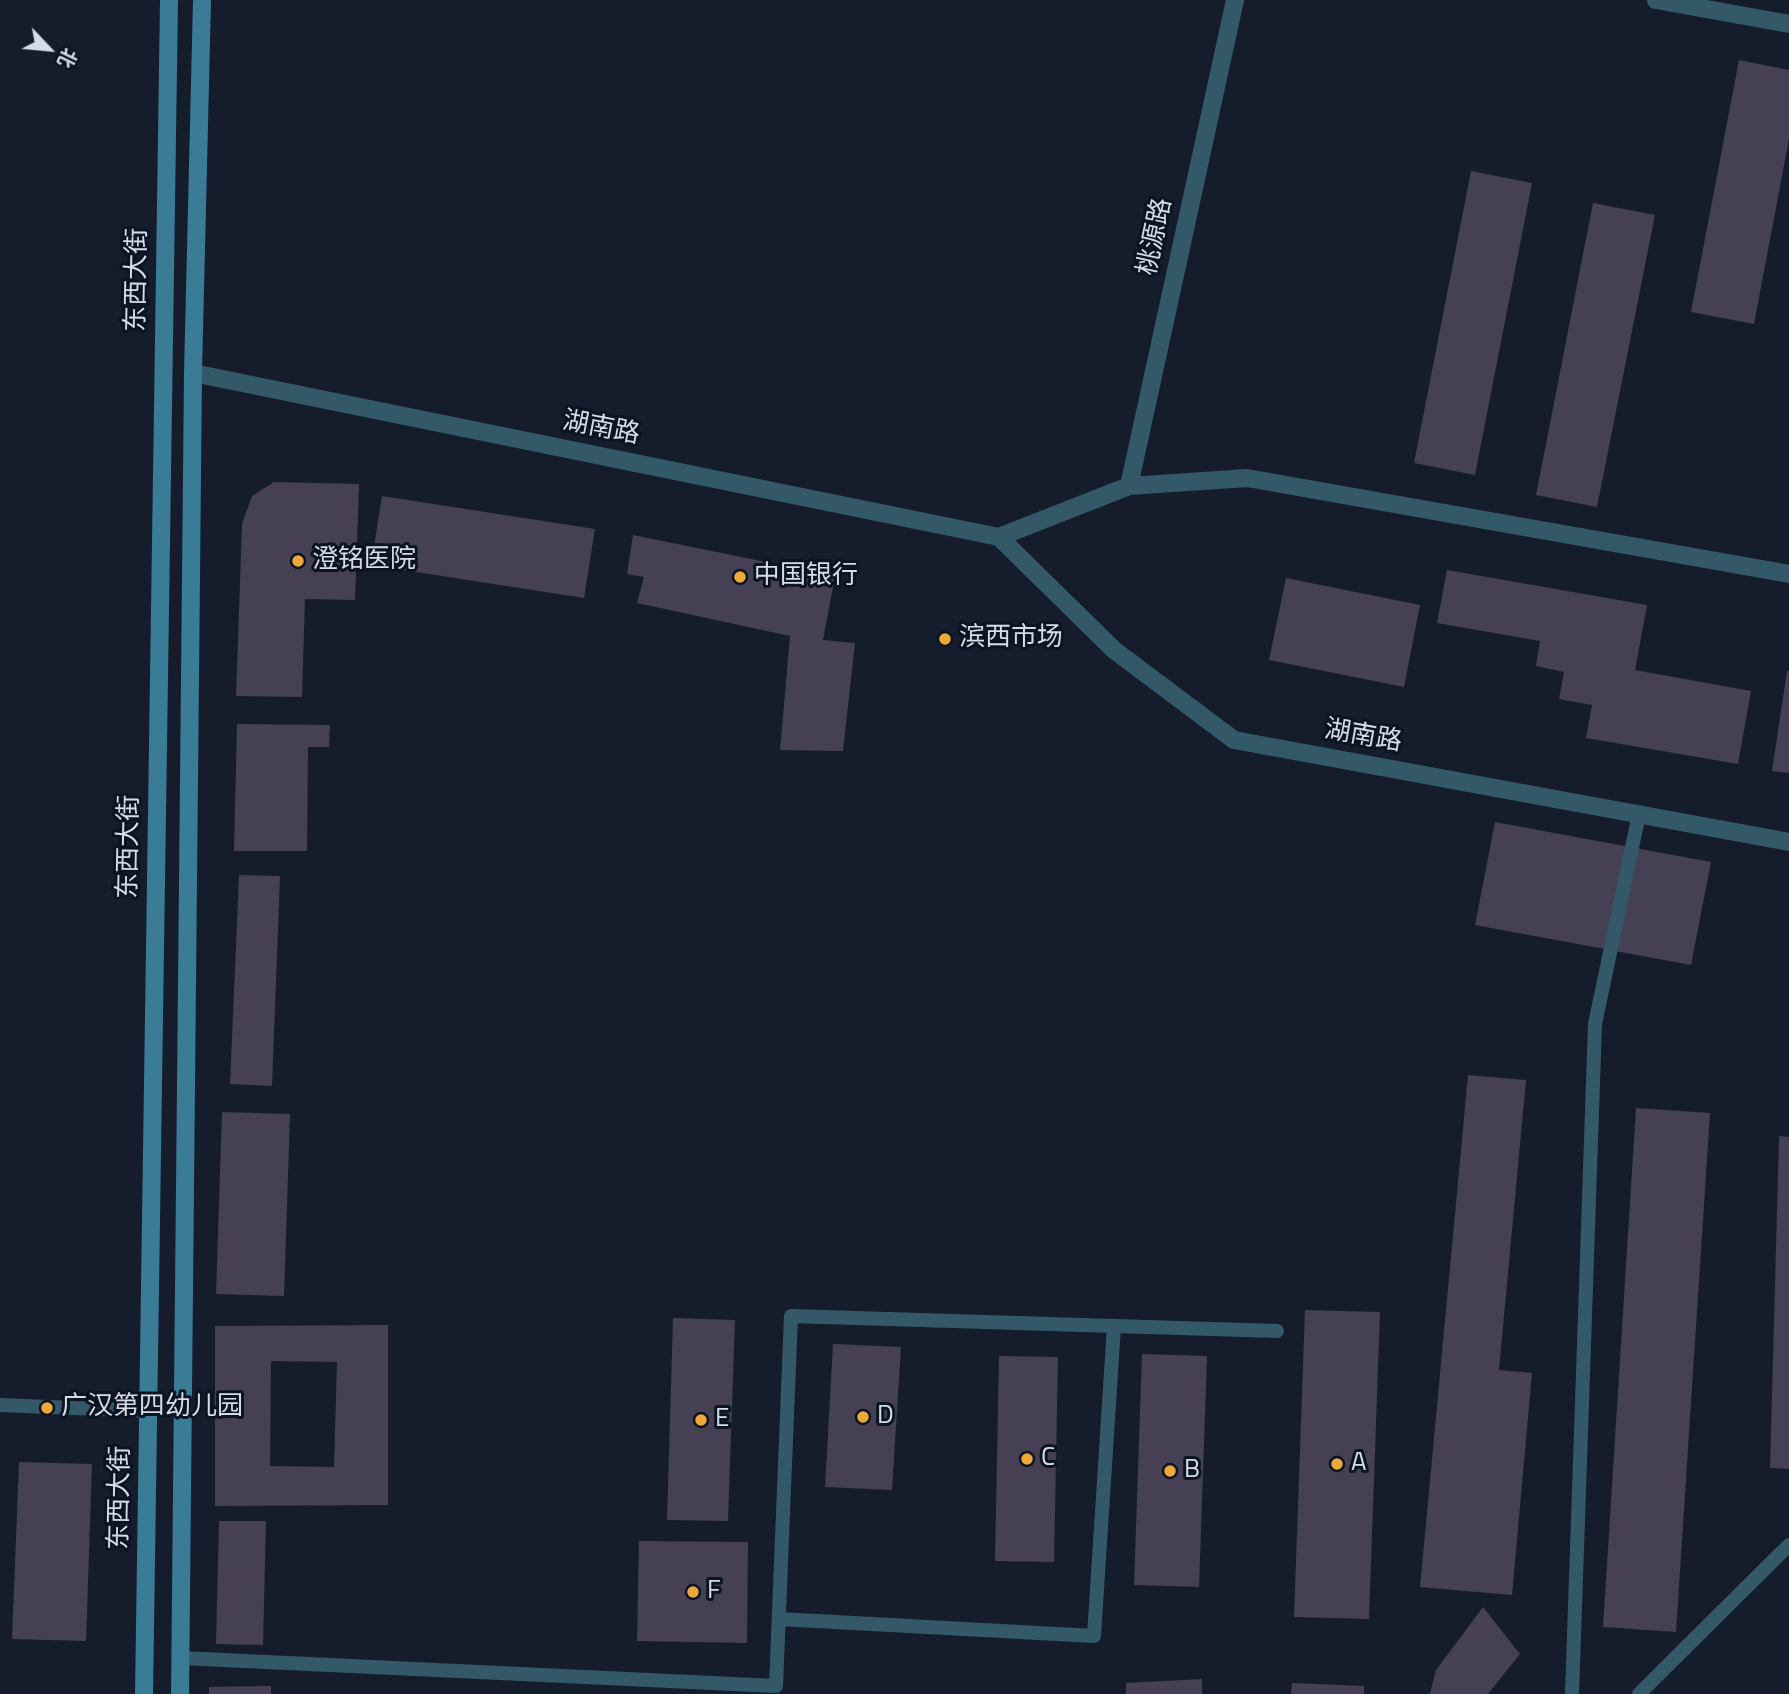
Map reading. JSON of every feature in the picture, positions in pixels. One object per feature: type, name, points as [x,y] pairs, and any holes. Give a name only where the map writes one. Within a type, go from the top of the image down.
[{"type":"street","name":"东西大街","points":[[144,1694],[169,0]]},
{"type":"street","points":[[180,1694],[193,373],[202,0]]},
{"type":"street","name":"桃源路","points":[[1129,486],[1235,0]]},
{"type":"street","points":[[1656,0],[1789,24]]},
{"type":"street","name":"湖南路","points":[[193,373],[999,537],[1114,650],[1234,740],[1789,842]]},
{"type":"street","points":[[999,537],[1129,486],[1247,478],[1789,573]]},
{"type":"lane","points":[[1572,1694],[1595,1024],[1639,814]]},
{"type":"lane","points":[[181,1658],[776,1686],[791,1316],[1277,1331]]},
{"type":"lane","points":[[779,1619],[1094,1636],[1114,1326]]},
{"type":"lane","points":[[0,1405],[148,1411]]},
{"type":"lane","points":[[1639,1694],[1789,1545]]},
{"type":"building","points":[[1739,60],[1789,70],[1789,139],[1754,324],[1691,312]]},
{"type":"building","points":[[1471,171],[1532,183],[1475,475],[1414,463]]},
{"type":"building","points":[[1593,203],[1655,215],[1597,507],[1536,495]]},
{"type":"building","name":"澄铭医院","points":[[274,482],[359,484],[355,600],[305,599],[302,697],[236,696],[242,524],[252,496]]},
{"type":"building","points":[[382,496],[595,529],[584,598],[371,565]]},
{"type":"building","points":[[633,535],[835,576],[823,640],[855,643],[843,751],[780,750],[790,636],[637,603],[644,577],[627,574]]},
{"type":"building","points":[[1447,570],[1647,605],[1635,670],[1751,691],[1738,764],[1586,738],[1592,705],[1559,699],[1564,672],[1536,666],[1540,641],[1437,623]]},
{"type":"building","points":[[1286,578],[1420,605],[1404,687],[1269,660]]},
{"type":"building","points":[[1789,671],[1789,773],[1772,771]]},
{"type":"building","points":[[237,724],[330,725],[329,747],[308,747],[307,851],[234,851]]},
{"type":"building","points":[[1495,822],[1711,862],[1691,965],[1475,925]]},
{"type":"building","points":[[239,875],[280,876],[272,1086],[230,1084]]},
{"type":"building","points":[[1468,1075],[1526,1080],[1499,1370],[1532,1373],[1512,1595],[1420,1587]]},
{"type":"building","points":[[1636,1108],[1710,1113],[1676,1632],[1603,1627]]},
{"type":"building","points":[[222,1112],[290,1114],[284,1296],[216,1294]]},
{"type":"building","points":[[1779,1136],[1789,1137],[1789,1469],[1770,1468]]},
{"type":"building","name":"A","points":[[1305,1310],[1380,1312],[1369,1619],[1294,1617]]},
{"type":"building","name":"E","points":[[673,1318],[735,1320],[728,1521],[667,1520]]},
{"type":"building","points":[[388,1325],[388,1505],[215,1506],[215,1326]],"holes":[[[271,1361],[337,1362],[334,1467],[270,1466]]]},
{"type":"building","name":"D","points":[[833,1344],[901,1347],[892,1490],[825,1487]]},
{"type":"building","name":"B","points":[[1142,1354],[1207,1356],[1199,1587],[1134,1585]]},
{"type":"building","name":"C","points":[[999,1356],[1058,1357],[1054,1562],[995,1561]]},
{"type":"building","points":[[19,1462],[92,1464],[86,1641],[12,1639]]},
{"type":"building","points":[[219,1521],[266,1521],[263,1645],[216,1644]]},
{"type":"building","name":"F","points":[[639,1541],[748,1542],[747,1643],[637,1641]]},
{"type":"building","points":[[1483,1607],[1520,1654],[1488,1694],[1430,1694],[1436,1670]]},
{"type":"building","points":[[1202,1679],[1202,1694],[1126,1694],[1126,1683]]},
{"type":"building","points":[[1292,1683],[1364,1686],[1364,1694],[1291,1694]]},
{"type":"building","points":[[271,1686],[271,1694],[209,1694],[209,1687]]},
{"type":"place","name":"澄铭医院","points":[[298,561]]},
{"type":"place","name":"中国银行","points":[[740,577]]},
{"type":"place","name":"滨西市场","points":[[945,639]]},
{"type":"place","name":"广汉第四幼儿园","points":[[47,1408]]},
{"type":"place","name":"D","points":[[863,1417]]},
{"type":"place","name":"E","points":[[701,1420]]},
{"type":"place","name":"C","points":[[1027,1459]]},
{"type":"place","name":"A","points":[[1337,1464]]},
{"type":"place","name":"B","points":[[1170,1471]]},
{"type":"place","name":"F","points":[[693,1592]]}]
